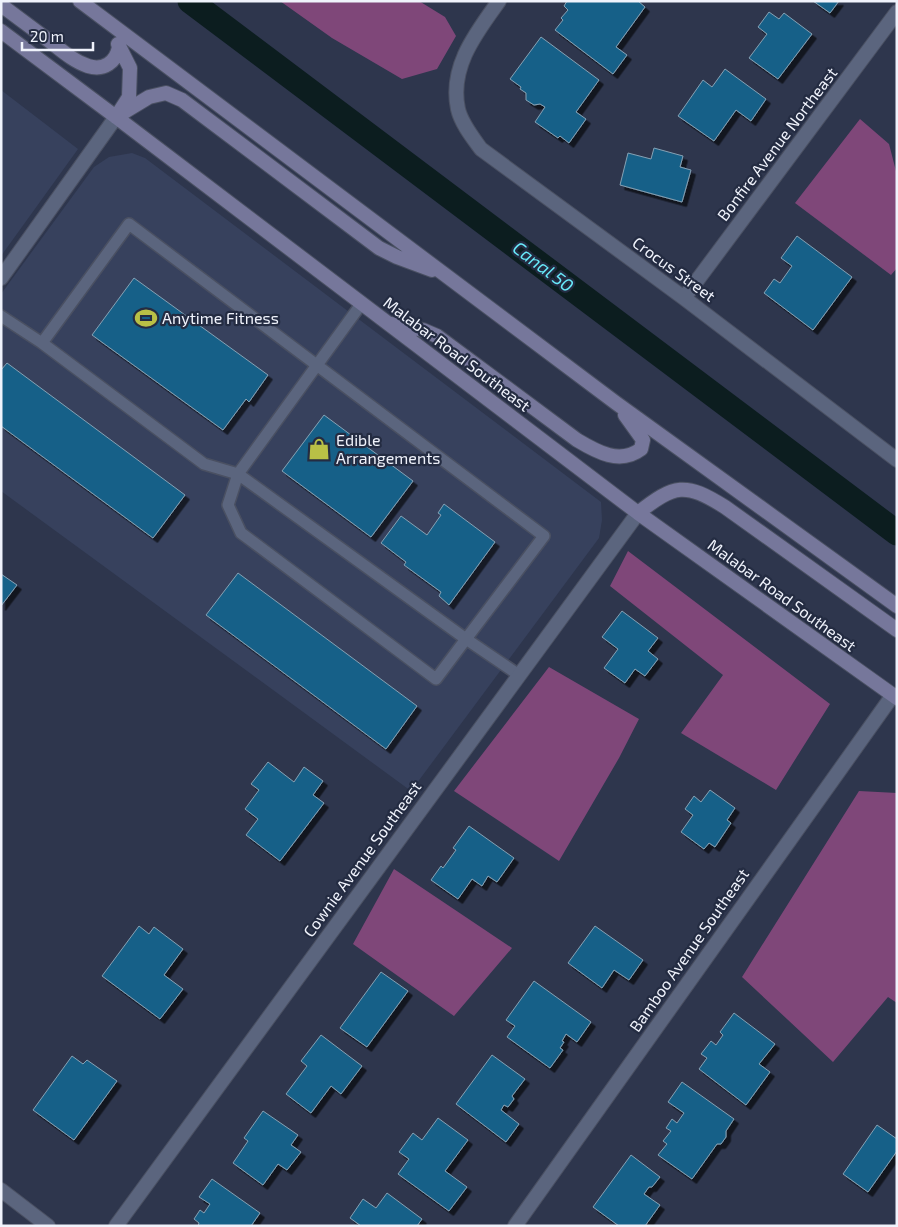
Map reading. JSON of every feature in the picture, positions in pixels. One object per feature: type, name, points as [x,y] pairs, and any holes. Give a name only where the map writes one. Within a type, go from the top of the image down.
[{"type":"main road","points":[[80,1],[616,403],[897,606]]},
{"type":"main road","points":[[1,5],[68,55],[89,66],[102,67],[112,63],[118,56],[119,47]]},
{"type":"main road","points":[[102,17],[130,68],[129,97],[116,117]]},
{"type":"main road","name":"Malabar Road Southeast","points":[[1,31],[638,512],[895,696]]},
{"type":"main road","points":[[116,117],[149,97],[166,93],[182,100],[379,248],[397,258],[445,274]]},
{"type":"main road","points":[[389,324],[423,330],[437,336],[577,440],[598,452],[619,457],[633,455],[641,449],[643,440],[616,403]]},
{"type":"main road","points":[[638,512],[656,498],[672,490],[692,490],[704,494],[897,630]]},
{"type":"street","name":"Crocus Street","points":[[499,1],[466,50],[460,65],[457,88],[458,110],[469,132],[481,149],[684,298],[897,460]]},
{"type":"street","name":"Bonfire Avenue Northeast","points":[[684,298],[897,12]]},
{"type":"street","points":[[1,278],[116,117]]},
{"type":"street","name":"Cownie Avenue Southeast","points":[[116,1226],[638,512]]},
{"type":"street","name":"Bamboo Avenue Southeast","points":[[515,1226],[895,696]]},
{"type":"street","points":[[1,1190],[48,1226]]},
{"type":"lane","points":[[42,343],[129,224],[316,365],[544,536],[436,679],[240,533],[228,505],[238,474],[316,365],[362,303]]},
{"type":"lane","points":[[1,316],[42,343],[204,464],[238,474],[466,639],[519,675]]},
{"type":"shaded area","points":[[280,1],[419,1],[445,17],[456,36],[437,69],[402,79],[332,38]]},
{"type":"shaded area","points":[[1,90],[78,149],[1,256]]},
{"type":"shaded area","points":[[860,119],[889,144],[897,175],[897,268],[891,275],[795,203]]},
{"type":"shaded area","points":[[132,153],[145,158],[601,502],[602,520],[599,538],[411,791],[1,491],[1,294],[94,167],[109,157]]},
{"type":"shaded area","points":[[628,551],[830,704],[776,790],[681,733],[723,675],[610,586]]},
{"type":"shaded area","points":[[549,667],[639,719],[619,758],[559,861],[454,791]]},
{"type":"shaded area","points":[[859,791],[897,793],[897,1003],[888,997],[833,1062],[742,977]]},
{"type":"shaded area","points":[[394,869],[512,948],[454,1016],[353,944]]},
{"type":"building","points":[[567,1],[638,1],[645,7],[616,47],[627,55],[613,74],[555,30],[563,20],[561,18],[568,10],[564,6]]},
{"type":"building","points":[[813,1],[839,1],[830,13]]},
{"type":"building","points":[[769,12],[779,19],[784,13],[812,34],[778,79],[749,58],[767,34],[758,27]]},
{"type":"building","points":[[541,37],[599,80],[576,112],[586,119],[569,143],[560,136],[558,138],[535,122],[545,107],[540,104],[534,105],[526,100],[526,93],[510,79]]},
{"type":"building","points":[[725,69],[766,99],[751,121],[736,110],[714,141],[678,116],[703,80],[712,87]]},
{"type":"building","points":[[654,148],[683,156],[680,167],[691,170],[682,202],[620,185],[628,153],[651,159]]},
{"type":"building","points":[[797,236],[852,277],[813,330],[764,293],[774,279],[780,283],[792,266],[781,258]]},
{"type":"building","points":[[134,278],[268,375],[249,402],[246,399],[223,430],[92,335]]},
{"type":"building","points":[[7,363],[185,495],[153,538],[1,426],[1,370]]},
{"type":"building","points":[[324,415],[413,481],[371,537],[282,471]]},
{"type":"building","points":[[444,504],[495,542],[449,605],[439,596],[441,592],[404,565],[406,562],[381,543],[401,516],[427,535],[441,515],[438,513]]},
{"type":"building","points":[[238,573],[417,706],[386,749],[206,615]]},
{"type":"building","points":[[1,574],[17,585],[1,606]]},
{"type":"building","points":[[622,611],[658,638],[648,651],[658,659],[645,676],[635,669],[625,683],[604,668],[618,649],[602,637]]},
{"type":"building","points":[[268,762],[294,782],[304,767],[323,781],[313,795],[324,803],[280,861],[246,835],[258,819],[245,809],[259,790],[251,784]]},
{"type":"building","points":[[710,790],[735,808],[727,820],[731,823],[715,847],[709,843],[704,849],[681,832],[693,815],[685,809],[694,796],[701,802]]},
{"type":"building","points":[[469,826],[514,858],[497,882],[488,876],[482,886],[472,879],[458,899],[431,880],[441,866],[443,868],[456,850],[453,848]]},
{"type":"building","points":[[139,926],[149,934],[154,927],[183,949],[164,975],[183,989],[160,1019],[102,976]]},
{"type":"building","points":[[595,926],[643,960],[629,980],[614,970],[602,988],[568,963]]},
{"type":"building","points":[[381,972],[408,991],[367,1047],[340,1028]]},
{"type":"building","points":[[534,981],[591,1022],[577,1042],[566,1034],[560,1048],[563,1050],[550,1068],[507,1037],[515,1026],[506,1020]]},
{"type":"building","points":[[734,1013],[775,1044],[759,1064],[770,1072],[746,1105],[699,1069],[707,1058],[701,1054],[711,1041],[716,1045],[723,1035],[720,1032]]},
{"type":"building","points":[[321,1035],[362,1066],[341,1094],[331,1086],[311,1113],[286,1094],[307,1066],[301,1061]]},
{"type":"building","points":[[492,1055],[525,1079],[512,1096],[514,1099],[508,1107],[504,1105],[501,1110],[519,1124],[506,1142],[456,1104]]},
{"type":"building","points":[[72,1056],[83,1064],[87,1060],[117,1081],[74,1140],[33,1110]]},
{"type":"building","points":[[682,1082],[734,1119],[726,1131],[726,1137],[721,1144],[717,1144],[692,1179],[658,1155],[667,1144],[663,1141],[671,1131],[666,1128],[672,1119],[677,1123],[684,1113],[668,1102]]},
{"type":"building","points":[[263,1111],[298,1135],[291,1145],[301,1152],[287,1170],[278,1164],[263,1185],[233,1163],[248,1141],[244,1138]]},
{"type":"building","points":[[438,1118],[468,1140],[445,1171],[467,1187],[449,1211],[398,1174],[409,1159],[399,1152],[413,1133],[422,1140]]},
{"type":"building","points":[[877,1125],[897,1139],[897,1151],[868,1192],[843,1174]]},
{"type":"building","points":[[631,1155],[660,1177],[644,1194],[660,1205],[645,1226],[619,1226],[593,1207]]},
{"type":"building","points":[[212,1179],[260,1213],[251,1226],[198,1226],[199,1223],[194,1219],[200,1210],[204,1213],[210,1204],[199,1197]]},
{"type":"building","points":[[387,1193],[422,1219],[417,1226],[361,1226],[350,1218],[363,1199],[376,1208]]},
{"type":"waterway","name":"Canal 50","points":[[190,1],[897,533]]},
{"type":"place","name":"Anytime Fitness","points":[[146,318]]},
{"type":"place","name":"Edible Arrangements","points":[[319,449]]}]
